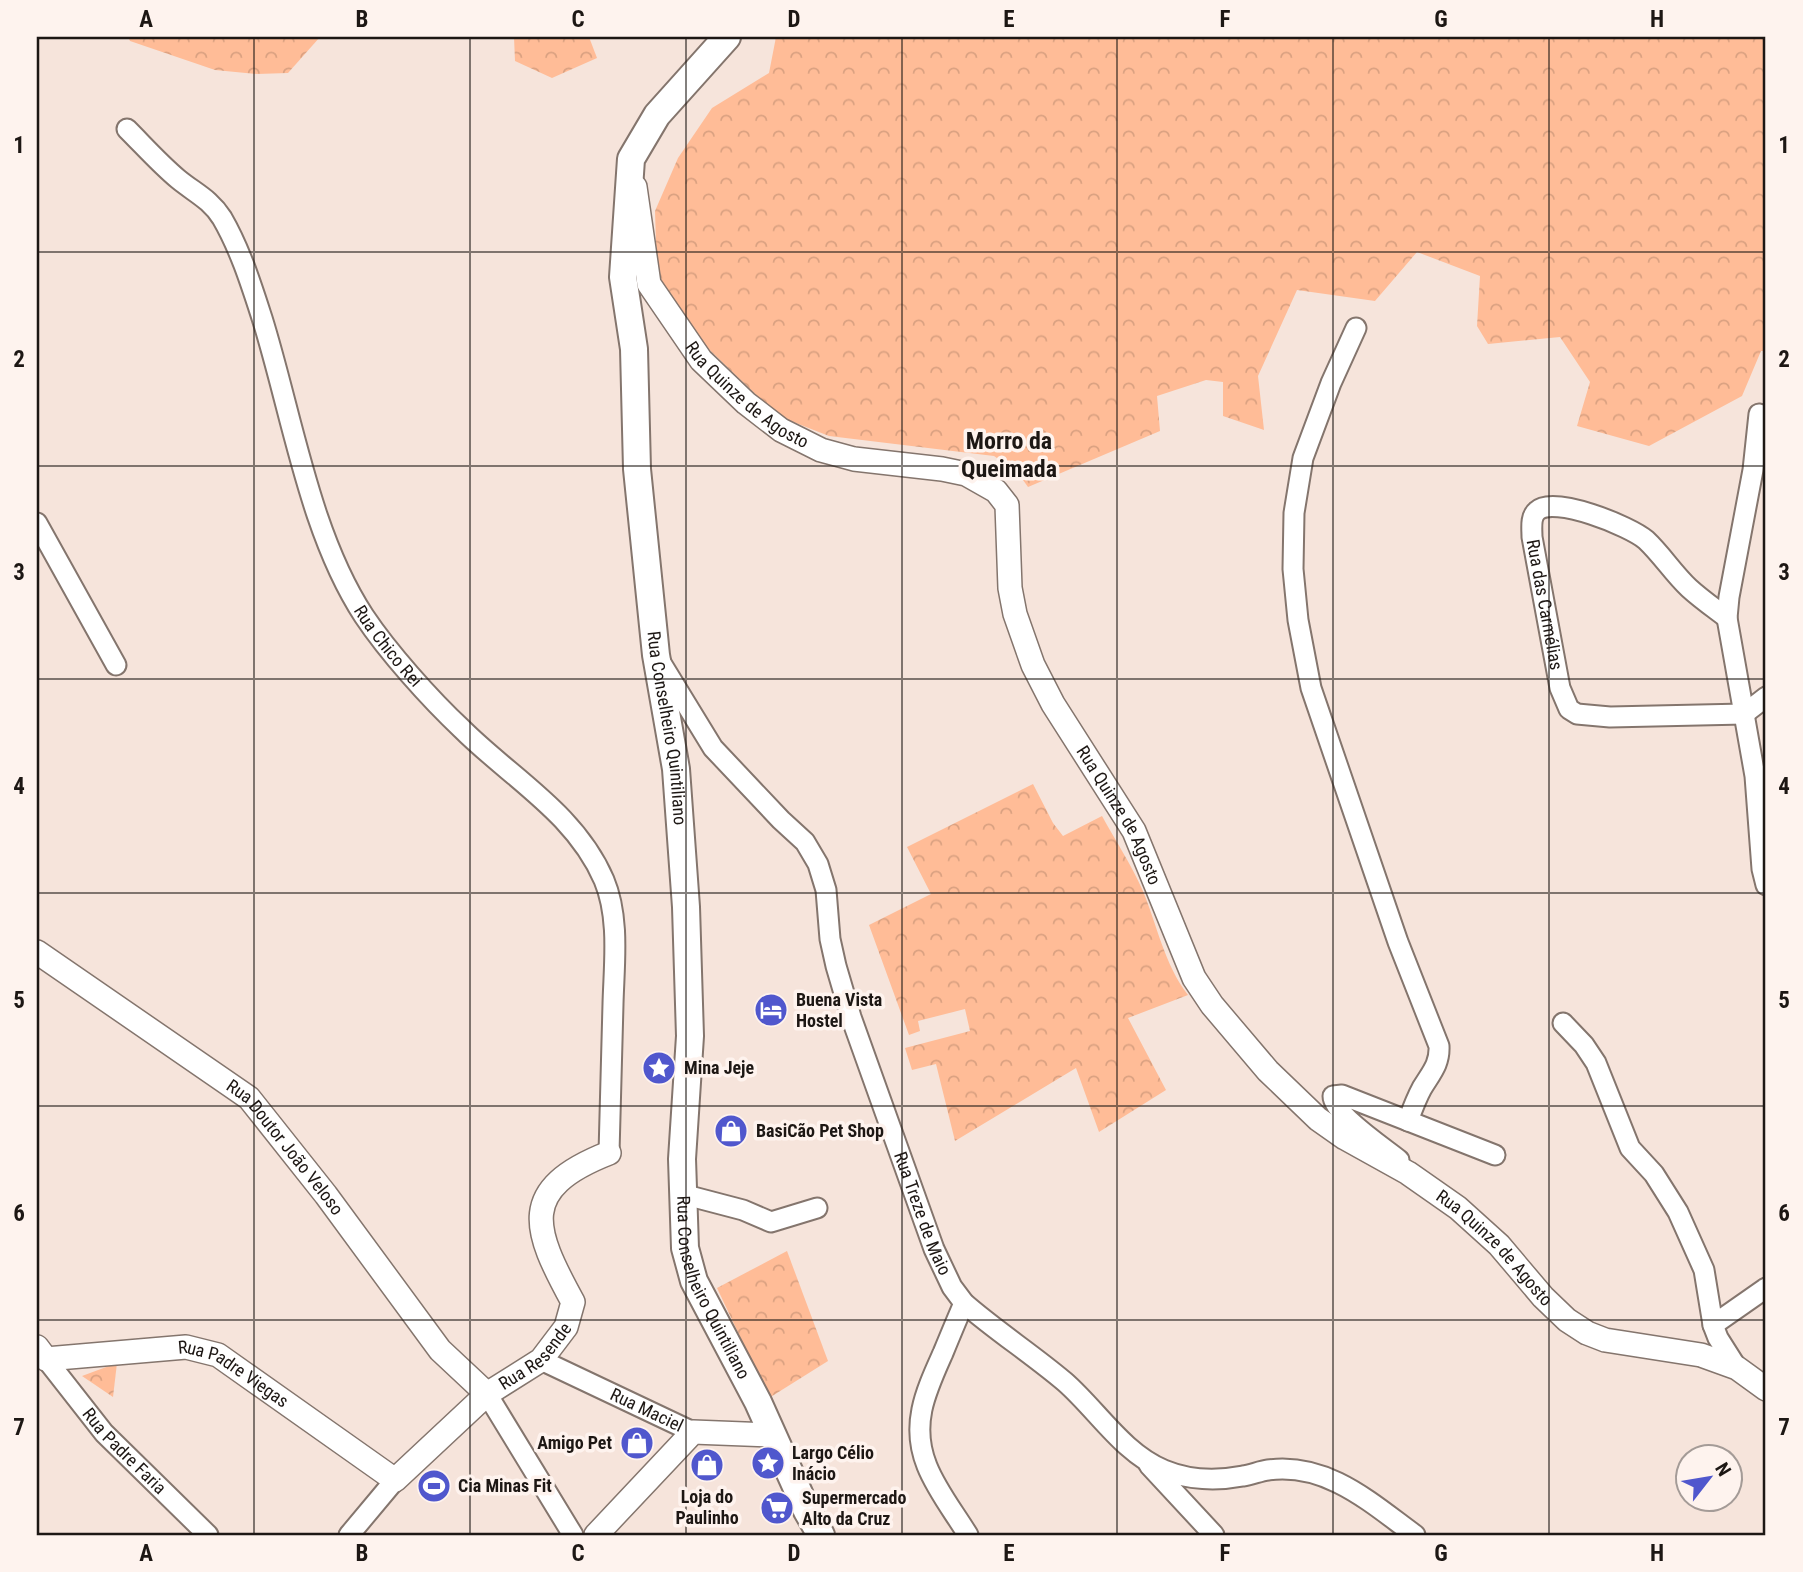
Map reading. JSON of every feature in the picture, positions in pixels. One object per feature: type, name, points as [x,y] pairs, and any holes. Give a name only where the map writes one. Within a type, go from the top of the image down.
[{"type":"main road","name":"Rua Conselheiro Quintiliano","points":[[727,37],[657,115],[631,159],[624,277],[634,349],[637,468],[656,655],[676,769],[686,907],[690,1036],[682,1159],[685,1248],[694,1281],[773,1434]]},
{"type":"main road","points":[[773,1434],[807,1511],[821,1535]]},
{"type":"street","name":"Rua Chico Rei","points":[[127,129],[176,178],[207,198],[234,241],[269,341],[317,513],[341,576],[365,617],[463,731],[529,785],[564,820],[589,851],[605,881],[613,914],[614,951],[609,1153]]},
{"type":"street","name":"Rua Quinze de Agosto","points":[[631,159],[649,284],[701,360],[746,403],[781,430],[821,450],[854,459],[966,474],[996,491],[1007,505],[1010,588],[1015,614],[1033,665],[1053,704],[1134,831],[1195,978],[1212,1005],[1268,1071],[1318,1119],[1345,1138],[1437,1191],[1499,1245],[1543,1297],[1567,1320],[1587,1333],[1605,1340],[1682,1350],[1737,1368],[1766,1389]]},
{"type":"street","points":[[1356,328],[1331,383],[1303,458],[1294,513],[1293,569],[1298,620],[1311,688],[1398,942],[1439,1046],[1440,1057],[1421,1090],[1408,1121]]},
{"type":"street","points":[[1759,414],[1753,470],[1727,618],[1755,776],[1762,869],[1766,885]]},
{"type":"street","name":"Rua das Carmélias","points":[[1727,618],[1688,588],[1646,540],[1634,531],[1557,505],[1546,506],[1533,517],[1532,537],[1560,688],[1569,709],[1577,714],[1610,717],[1744,714]]},
{"type":"street","points":[[37,523],[117,665]]},
{"type":"street","name":"Rua Treze de Maio","points":[[656,655],[713,748],[780,820],[805,842],[818,864],[826,890],[830,939],[851,1017],[934,1250],[952,1287],[964,1303],[1063,1381],[1144,1459],[1164,1470],[1206,1479],[1228,1478],[1268,1470],[1293,1469],[1312,1473],[1335,1480],[1356,1491],[1415,1535]]},
{"type":"street","points":[[1744,714],[1766,697]]},
{"type":"street","name":"Rua Doutor João Veloso","points":[[37,951],[249,1098],[326,1195],[440,1350],[487,1394]]},
{"type":"street","points":[[1563,1023],[1584,1045],[1596,1063],[1608,1087],[1615,1114],[1630,1148],[1654,1174],[1678,1212],[1704,1270],[1713,1325],[1737,1368]]},
{"type":"street","points":[[1437,1191],[1344,1116],[1332,1098],[1342,1095],[1495,1155]]},
{"type":"street","name":"Rua Resende","points":[[349,1535],[395,1480],[487,1394],[541,1360],[566,1327],[573,1302],[551,1262],[541,1232],[540,1212],[553,1187],[580,1164],[609,1153]]},
{"type":"street","points":[[682,1194],[743,1210],[771,1222],[817,1208]]},
{"type":"street","points":[[1713,1325],[1766,1288]]},
{"type":"street","points":[[964,1303],[929,1381],[918,1426],[919,1444],[927,1467],[968,1535]]},
{"type":"street","name":"Rua Padre Viegas","points":[[41,1353],[186,1347],[218,1355],[395,1480]]},
{"type":"street","name":"Rua Padre Faria","points":[[41,1353],[104,1433],[208,1535]]},
{"type":"street","name":"Rua Maciel","points":[[541,1360],[693,1432],[773,1434]]},
{"type":"street","points":[[487,1394],[573,1535]]},
{"type":"street","points":[[596,1535],[693,1432]]},
{"type":"street","points":[[1144,1459],[1214,1535]]},
{"type":"green space","points":[[128,37],[320,37],[288,73],[257,74],[215,70],[130,41]]},
{"type":"green space","points":[[514,37],[589,37],[597,58],[552,78],[515,61]]},
{"type":"green space","points":[[776,37],[1766,37],[1766,351],[1761,351],[1742,396],[1649,446],[1577,426],[1590,382],[1560,337],[1488,344],[1477,326],[1480,276],[1417,252],[1375,301],[1297,290],[1258,376],[1264,430],[1223,416],[1223,382],[1206,380],[1157,396],[1160,431],[1028,487],[1018,473],[994,456],[829,436],[778,416],[690,331],[657,273],[655,211],[678,158],[712,108],[769,73]]},
{"type":"green space","points":[[1033,784],[1053,823],[1063,836],[1102,816],[1138,880],[1167,957],[1188,995],[1128,1018],[1166,1090],[1099,1132],[1076,1068],[955,1141],[936,1064],[912,1070],[905,1048],[970,1031],[965,1009],[918,1021],[920,1031],[909,1035],[869,925],[931,894],[907,847]]},
{"type":"green space","points":[[787,1251],[828,1361],[769,1398],[717,1288]]},
{"type":"green space","points":[[117,1363],[113,1397],[82,1376]]},
{"type":"place","name":"Buena Vista Hostel","points":[[771,1010]]},
{"type":"place","name":"Mina Jeje","points":[[659,1068]]},
{"type":"place","name":"BasiCão Pet Shop","points":[[731,1131]]},
{"type":"place","name":"Amigo Pet","points":[[637,1443]]},
{"type":"place","name":"Largo Célio Inácio","points":[[768,1463]]},
{"type":"place","name":"Loja do Paulinho","points":[[707,1465]]},
{"type":"place","name":"Cia Minas Fit","points":[[434,1486]]},
{"type":"place","name":"Supermercado Alto da Cruz","points":[[777,1508]]},
{"type":"district","name":"Morro da Queimada","points":[[1009,455]]}]
